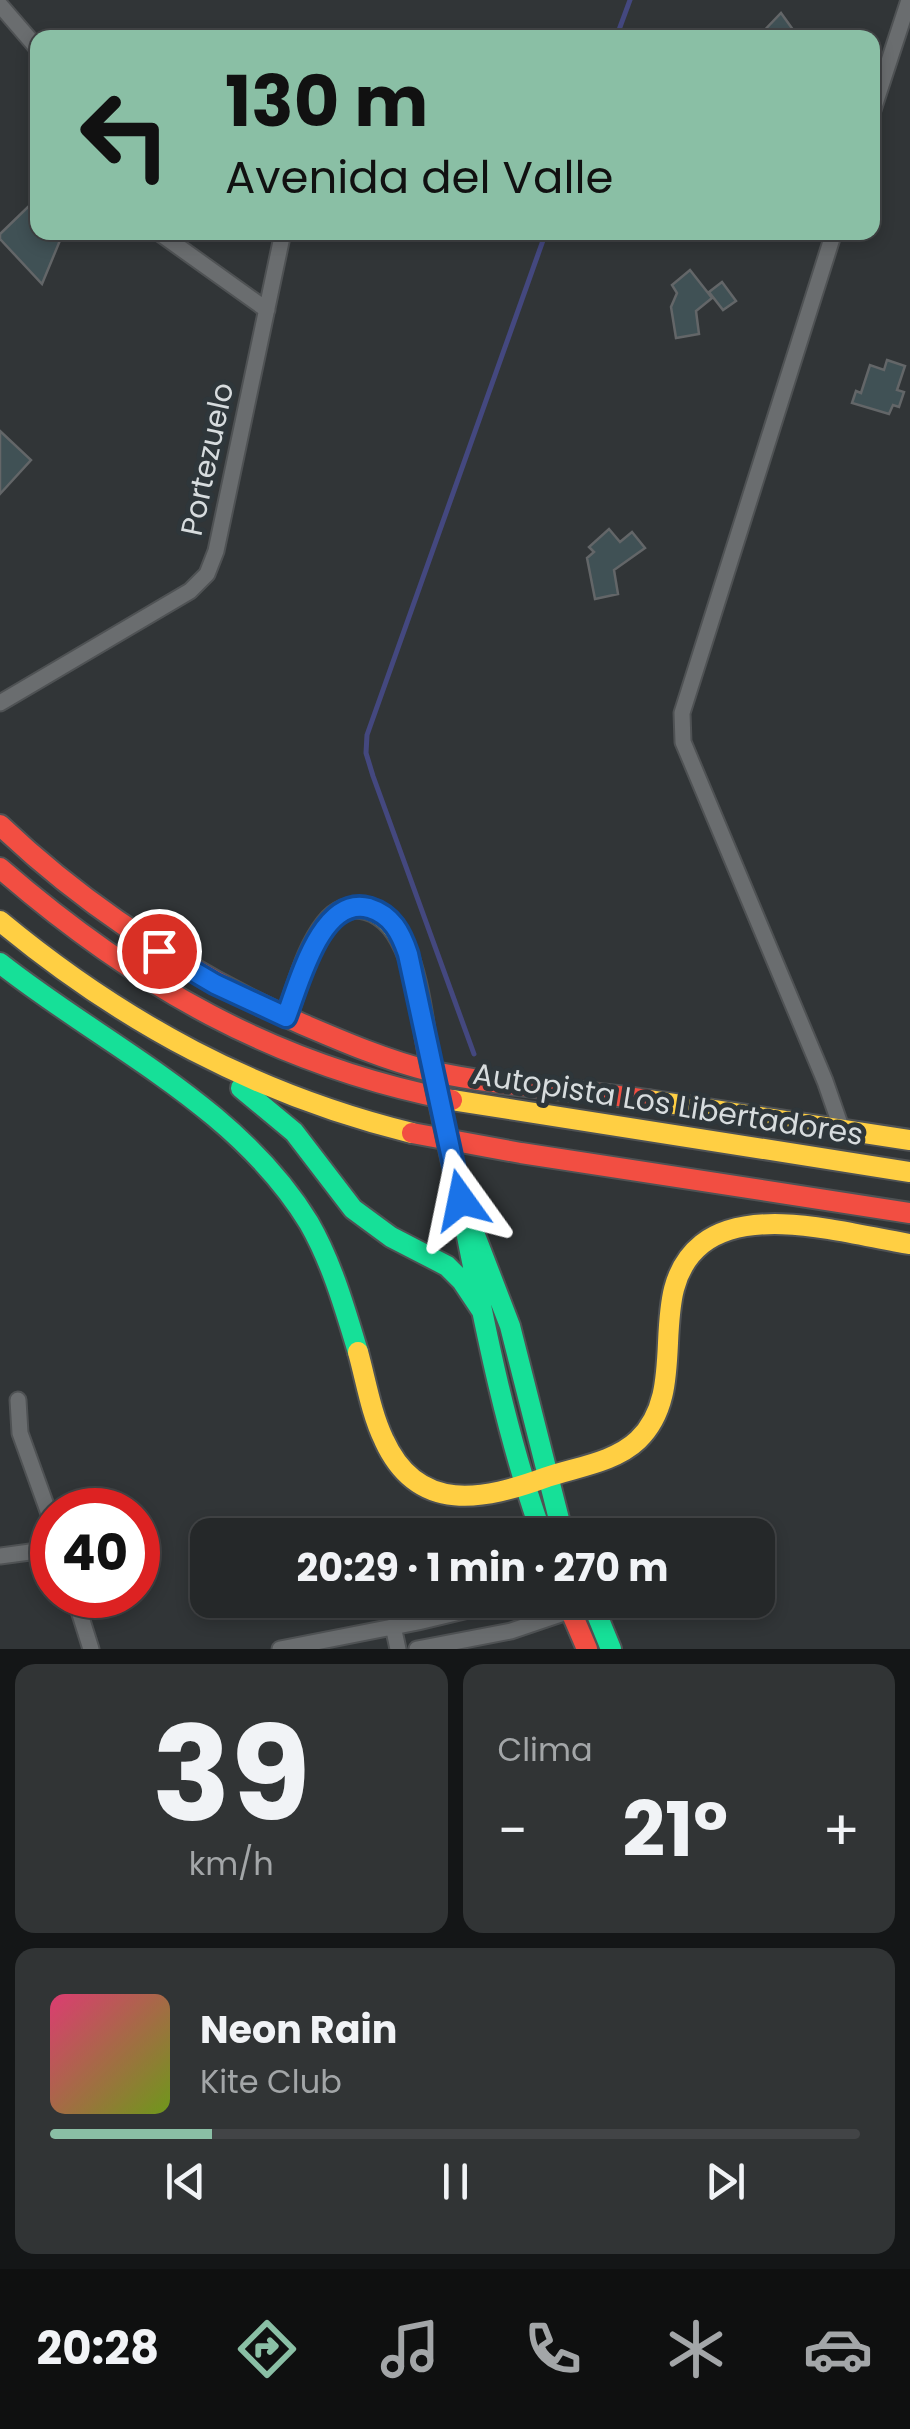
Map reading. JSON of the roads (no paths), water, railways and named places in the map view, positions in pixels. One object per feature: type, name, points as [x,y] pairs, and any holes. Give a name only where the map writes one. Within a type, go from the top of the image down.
[{"type":"main road","points":[[0,825],[40,864],[139,938],[215,984],[384,1058],[438,1073],[910,1140]]},
{"type":"main road","name":"Autopista Los Libertadores","points":[[0,868],[94,946],[162,991],[244,1034],[336,1070],[496,1109],[910,1172]]},
{"type":"main road","points":[[286,1017],[324,928],[347,909],[369,908],[394,923],[404,943],[482,1310],[524,1484],[536,1518]]},
{"type":"main road","points":[[0,920],[76,982],[271,1110],[294,1132],[353,1209],[391,1236],[447,1266],[482,1310]]},
{"type":"main road","points":[[0,963],[92,1033],[216,1115],[277,1178],[322,1249],[343,1302],[383,1438],[408,1476],[433,1491],[460,1498],[486,1495],[626,1449],[642,1437],[656,1420],[668,1388],[672,1292],[687,1261],[710,1240],[739,1228],[780,1226],[910,1244]]},
{"type":"main road","points":[[168,1041],[306,1102],[426,1136],[910,1213]]},
{"type":"main road","points":[[459,1191],[504,1309],[559,1518]]},
{"type":"main road","points":[[574,1618],[587,1649]]},
{"type":"main road","points":[[598,1618],[611,1649]]},
{"type":"street","points":[[880,88],[908,0]]},
{"type":"street","points":[[0,5],[30,40]]},
{"type":"street","points":[[169,240],[266,310]]},
{"type":"street","name":"Portezuelo","points":[[0,703],[190,590],[207,574],[216,550],[282,240]]},
{"type":"street","points":[[831,240],[680,727],[842,1130]]},
{"type":"street","points":[[12,1407],[40,1488]]},
{"type":"street","points":[[0,1556],[30,1553]]},
{"type":"street","points":[[81,1618],[91,1649]]},
{"type":"street","points":[[280,1649],[429,1618]]},
{"type":"street","points":[[417,1649],[511,1631],[553,1618]]},
{"type":"street","points":[[393,1626],[398,1649]]},
{"type":"waterway","points":[[619,30],[630,0]]},
{"type":"waterway","points":[[474,1054],[373,776],[366,753],[367,735],[543,240]]}]
